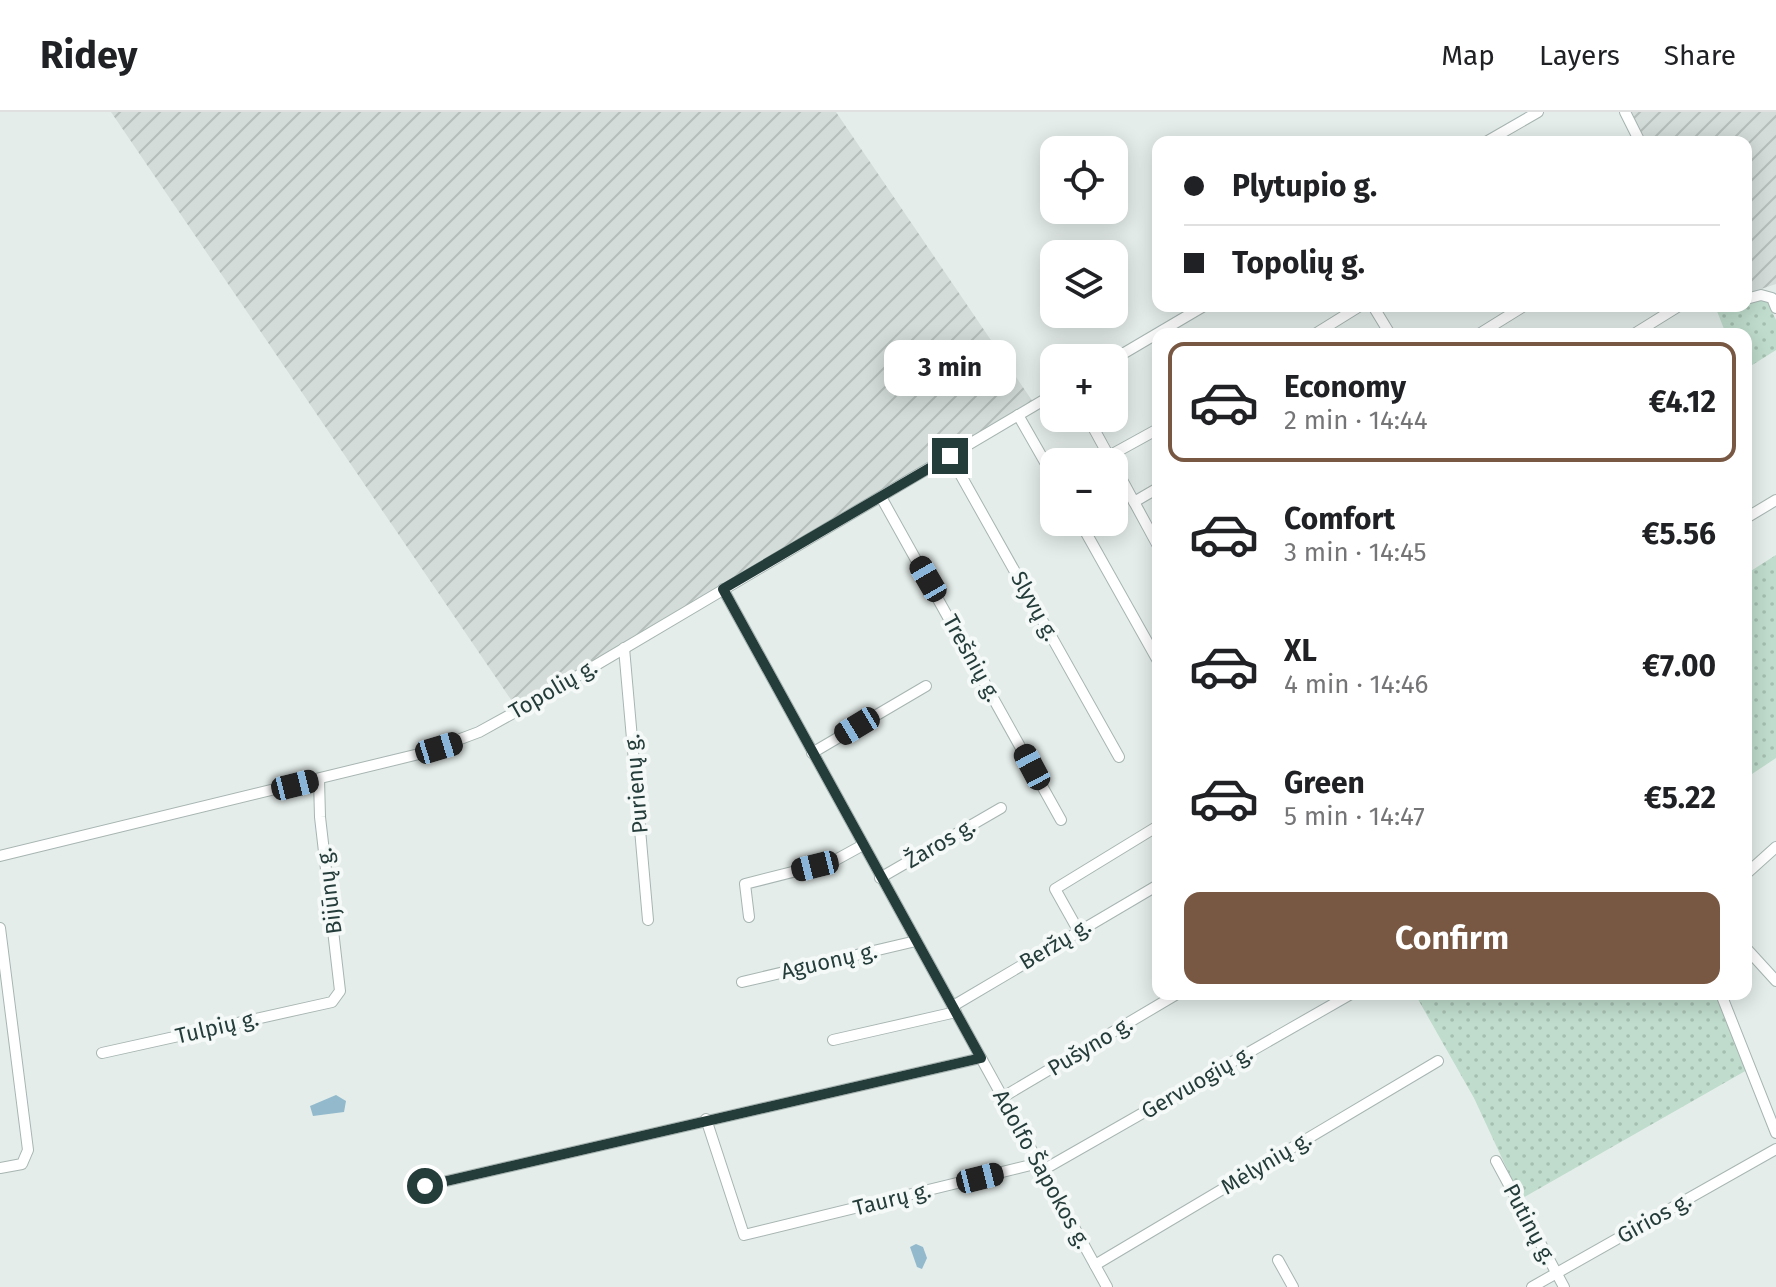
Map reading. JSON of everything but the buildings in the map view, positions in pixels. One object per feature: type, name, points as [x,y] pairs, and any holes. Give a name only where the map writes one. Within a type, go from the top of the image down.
[{"type":"street","points":[[1496,136],[1538,112]]},
{"type":"street","points":[[1625,112],[1637,136]]},
{"type":"street","points":[[1752,297],[1761,295],[1772,298],[1776,308]]},
{"type":"street","points":[[1167,328],[1194,312]]},
{"type":"street","points":[[1325,328],[1350,312]]},
{"type":"street","points":[[1489,328],[1514,312]]},
{"type":"street","points":[[1644,328],[1669,312]]},
{"type":"street","points":[[1128,351],[1152,337]]},
{"type":"street","name":"Topolių g.","points":[[0,856],[455,743],[624,648],[1040,402]]},
{"type":"street","points":[[1018,415],[1040,454]]},
{"type":"street","points":[[1128,450],[1152,433]]},
{"type":"street","name":"Slyvų g.","points":[[950,456],[1119,757]]},
{"type":"street","points":[[1128,491],[1152,534]]},
{"type":"street","points":[[1134,502],[1152,492]]},
{"type":"street","name":"Trešnių g.","points":[[881,497],[1061,820]]},
{"type":"street","points":[[1752,514],[1776,500]]},
{"type":"street","points":[[1088,536],[1152,650]]},
{"type":"street","name":"Adolfo Šapokos g.","points":[[723,589],[1107,1287]]},
{"type":"street","name":"Purienų g.","points":[[624,648],[648,920]]},
{"type":"street","points":[[812,753],[926,686]]},
{"type":"street","name":"Bijūnų g.","points":[[319,779],[320,817],[340,991],[332,1002]]},
{"type":"street","name":"Žaros g.","points":[[880,878],[1001,808]]},
{"type":"street","points":[[1078,930],[1055,889],[1152,830]]},
{"type":"street","points":[[749,917],[745,884],[830,862],[863,845]]},
{"type":"street","points":[[1752,869],[1776,847]]},
{"type":"street","name":"Beržų g.","points":[[833,1040],[955,1009],[1078,930],[1152,888]]},
{"type":"street","points":[[0,928],[27,1158],[22,1164],[0,1168]]},
{"type":"street","name":"Aguonų g.","points":[[742,982],[916,941]]},
{"type":"street","points":[[1752,955],[1776,981]]},
{"type":"street","name":"Pušyno g.","points":[[1003,1097],[1167,1000]]},
{"type":"street","name":"Gervuogių g.","points":[[1041,1167],[1340,1000]]},
{"type":"street","points":[[1723,1000],[1776,1133]]},
{"type":"street","name":"Tulpių g.","points":[[102,1053],[332,1002]]},
{"type":"street","points":[[425,1186],[981,1058]]},
{"type":"street","name":"Mėlynių g.","points":[[1095,1265],[1438,1061]]},
{"type":"street","name":"Taurų g.","points":[[706,1119],[744,1235],[1041,1167]]},
{"type":"street","name":"Girios g.","points":[[1532,1287],[1776,1149]]},
{"type":"street","name":"Putinų g.","points":[[1496,1161],[1564,1287]]},
{"type":"street","points":[[1278,1260],[1293,1287]]},
{"type":"shaded area","points":[[111,112],[836,112],[1033,402],[516,707]]},
{"type":"shaded area","points":[[1628,112],[1776,112],[1776,284],[1752,292],[1752,136],[1640,136]]},
{"type":"green space","points":[[1765,297],[1776,320],[1776,350],[1752,365],[1752,328],[1724,328],[1717,312],[1752,312],[1752,300]]},
{"type":"green space","points":[[1776,555],[1776,758],[1752,774],[1752,570]]},
{"type":"green space","points":[[1418,1000],[1719,1000],[1747,1070],[1521,1199],[1474,1098]]},
{"type":"water","points":[[336,1095],[346,1101],[344,1112],[313,1116],[310,1106]]},
{"type":"water","points":[[916,1244],[923,1247],[927,1258],[922,1269],[917,1267],[910,1247]]},
{"type":"route","points":[[425,1186],[981,1058],[723,589],[950,456]]}]
